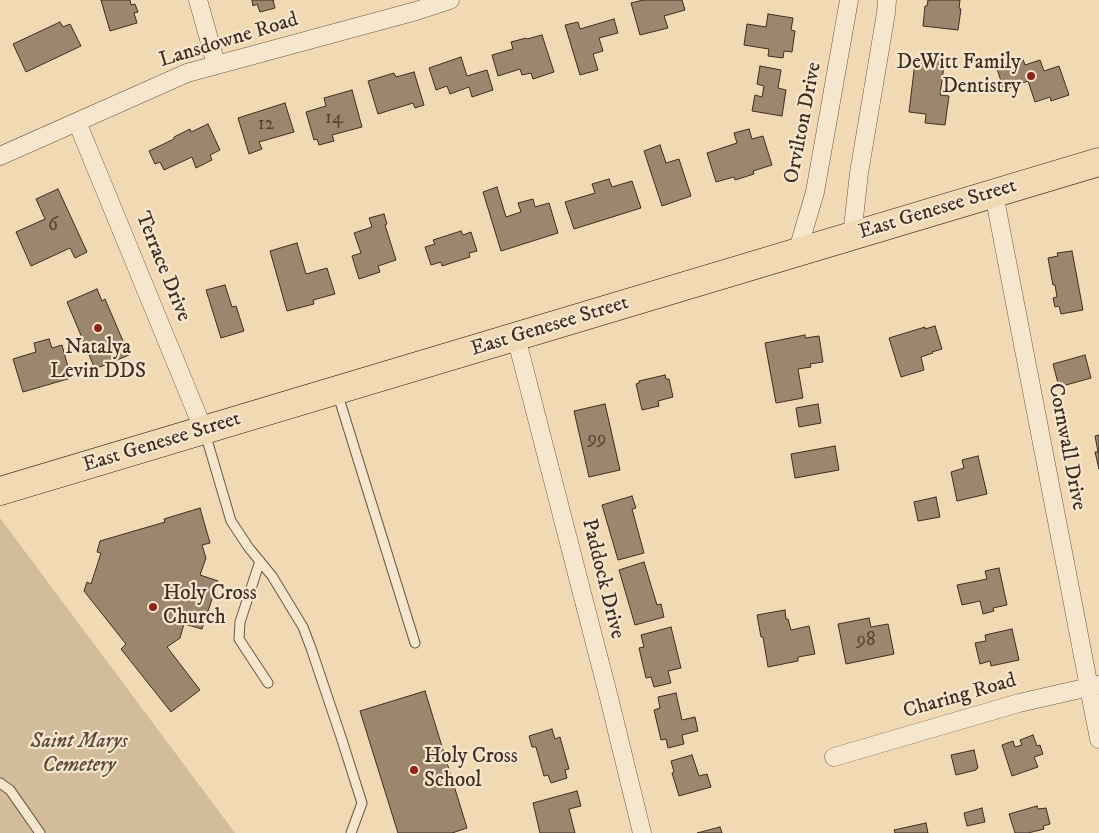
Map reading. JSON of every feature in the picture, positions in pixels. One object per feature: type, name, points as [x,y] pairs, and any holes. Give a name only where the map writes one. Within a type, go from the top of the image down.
[{"type":"main road","name":"East Genesee Street","points":[[0,491],[1099,162]]},
{"type":"street","points":[[198,0],[216,64]]},
{"type":"street","name":"Lansdowne Road","points":[[0,156],[187,73],[416,11],[450,0]]},
{"type":"street","name":"Orvilton Drive","points":[[797,253],[814,192],[849,0]]},
{"type":"street","points":[[852,236],[859,173],[888,0]]},
{"type":"street","name":"Terrace Drive","points":[[77,122],[204,431]]},
{"type":"street","name":"Cornwall Drive","points":[[994,194],[1094,686],[1099,739]]},
{"type":"street","name":"Paddock Drive","points":[[516,337],[610,698],[642,833]]},
{"type":"street","name":"Charing Road","points":[[834,757],[1020,703],[1094,686]]},
{"type":"lane","points":[[336,391],[415,643]]},
{"type":"lane","points":[[204,431],[231,520],[248,548],[272,576],[303,627],[320,673],[362,803],[350,833]]},
{"type":"lane","points":[[260,561],[240,622],[239,639],[268,683]]},
{"type":"lane","points":[[0,782],[10,790],[40,833]]},
{"type":"green space","name":"Saint Marys Cemetery","points":[[0,518],[235,833],[0,833]]},
{"type":"building","points":[[101,0],[130,0],[131,5],[135,4],[138,12],[134,13],[137,23],[110,31]]},
{"type":"building","points":[[252,0],[273,0],[275,8],[260,12],[257,4],[253,6]]},
{"type":"building","points":[[643,0],[682,0],[685,10],[664,16],[668,28],[640,35],[631,3]]},
{"type":"building","points":[[928,0],[960,0],[959,8],[961,9],[958,30],[923,26],[925,6],[927,6]]},
{"type":"building","points":[[768,14],[793,18],[791,30],[795,31],[792,52],[784,51],[783,58],[768,56],[769,49],[744,45],[747,24],[766,27]]},
{"type":"building","points":[[614,19],[618,33],[599,38],[603,51],[593,54],[598,70],[580,75],[565,25],[578,22],[580,29]]},
{"type":"building","points":[[60,22],[63,27],[70,24],[81,46],[26,72],[13,44]]},
{"type":"building","points":[[542,35],[554,72],[533,79],[531,73],[522,75],[520,69],[498,76],[492,55],[513,49],[511,42]]},
{"type":"building","points":[[921,54],[940,56],[939,65],[944,66],[940,95],[949,96],[945,125],[925,123],[926,114],[909,112],[915,62],[920,63]]},
{"type":"building","points":[[461,57],[467,76],[487,70],[493,90],[472,97],[469,87],[450,94],[447,86],[436,90],[429,68]]},
{"type":"building","name":"DeWitt Family Dentistry","points":[[1022,57],[1025,65],[1040,60],[1044,71],[1059,66],[1069,95],[1051,101],[1050,97],[1035,102],[1028,81],[1004,90],[996,66]]},
{"type":"building","points":[[760,66],[781,70],[778,88],[786,90],[782,116],[752,111],[755,95],[762,97],[764,86],[757,84]]},
{"type":"building","points":[[414,72],[424,105],[415,108],[413,103],[378,114],[368,81],[394,73],[396,77]]},
{"type":"building","points":[[352,90],[362,127],[332,135],[334,141],[319,145],[317,139],[314,140],[306,112],[326,106],[324,98]]},
{"type":"building","points":[[285,103],[294,132],[259,142],[262,149],[249,154],[238,118]]},
{"type":"building","points":[[208,124],[220,150],[210,155],[212,160],[196,168],[192,157],[164,170],[160,162],[155,164],[149,151],[190,129],[191,132]]},
{"type":"building","points":[[749,129],[752,139],[763,136],[772,165],[753,171],[754,174],[735,180],[734,177],[716,182],[707,153],[737,143],[734,133]]},
{"type":"building","points":[[660,145],[666,163],[679,159],[691,196],[662,206],[644,151]]},
{"type":"building","points":[[609,179],[612,187],[632,181],[641,208],[574,229],[565,202],[595,193],[592,184]]},
{"type":"building","points":[[497,187],[506,217],[521,212],[518,203],[533,199],[535,207],[549,203],[558,233],[501,251],[483,192]]},
{"type":"building","points":[[58,189],[87,252],[75,258],[70,248],[31,266],[16,232],[45,219],[36,199]]},
{"type":"building","points":[[384,214],[387,224],[385,225],[396,260],[378,266],[380,272],[359,279],[352,256],[361,253],[354,233],[372,227],[369,218]]},
{"type":"building","points":[[461,231],[463,235],[471,232],[477,251],[469,253],[470,257],[442,266],[441,262],[431,265],[425,247],[435,244],[433,240]]},
{"type":"building","points":[[297,243],[306,274],[327,268],[335,294],[313,300],[314,304],[287,311],[270,251]]},
{"type":"building","points":[[1072,251],[1083,310],[1061,314],[1059,306],[1055,307],[1053,298],[1057,297],[1048,258],[1058,256],[1057,253]]},
{"type":"building","points":[[225,285],[232,307],[236,306],[244,331],[221,338],[206,290]]},
{"type":"building","name":"Natalya Levin DDS","points":[[97,289],[102,301],[105,299],[129,355],[95,369],[67,302]]},
{"type":"building","points":[[935,326],[942,349],[921,357],[924,370],[901,377],[889,338],[925,327],[925,329]]},
{"type":"building","points":[[805,335],[805,338],[819,336],[823,362],[810,364],[811,367],[798,369],[803,398],[776,403],[765,343]]},
{"type":"building","points":[[49,339],[52,348],[62,345],[71,378],[23,392],[13,359],[36,352],[34,343]]},
{"type":"building","points":[[1085,355],[1091,378],[1059,387],[1053,364]]},
{"type":"building","points":[[665,375],[666,379],[669,379],[673,397],[658,401],[659,406],[642,410],[636,384],[639,381]]},
{"type":"building","points":[[605,404],[620,470],[589,477],[574,411]]},
{"type":"building","points":[[818,404],[821,423],[799,427],[796,408]]},
{"type":"building","points":[[1099,435],[1099,469],[1095,452],[1098,452],[1095,436]]},
{"type":"building","points":[[835,446],[839,470],[795,478],[791,454]]},
{"type":"building","points":[[978,456],[987,494],[957,501],[951,472],[964,468],[962,460]]},
{"type":"building","points":[[632,496],[636,508],[632,509],[644,553],[618,560],[602,505]]},
{"type":"building","points":[[936,497],[940,517],[918,521],[914,502]]},
{"type":"building","name":"Holy Cross Church","points":[[200,508],[210,543],[202,545],[206,558],[200,575],[218,581],[202,629],[184,624],[180,638],[167,647],[200,690],[171,712],[121,649],[126,644],[84,591],[87,582],[91,584],[101,553],[97,552],[100,541],[165,522],[164,519]]},
{"type":"building","points":[[644,562],[657,605],[661,604],[664,617],[635,625],[619,570]]},
{"type":"building","points":[[999,568],[1007,605],[993,608],[994,611],[983,614],[980,601],[962,605],[957,585],[987,579],[985,571]]},
{"type":"building","points":[[785,610],[786,619],[788,619],[791,630],[809,626],[815,654],[798,657],[798,661],[768,667],[757,615]]},
{"type":"building","points":[[869,618],[871,627],[888,624],[894,654],[846,664],[838,624]]},
{"type":"building","points":[[671,627],[681,668],[668,671],[671,683],[654,687],[651,677],[646,678],[639,648],[644,647],[641,635]]},
{"type":"building","points":[[1012,629],[1019,660],[991,666],[990,661],[980,664],[975,643],[986,641],[985,635]]},
{"type":"building","name":"Holy Cross School","points":[[425,691],[467,828],[452,833],[398,833],[360,711]]},
{"type":"building","points":[[676,693],[682,720],[695,717],[698,731],[682,735],[684,744],[668,748],[666,739],[661,740],[654,710],[660,708],[658,697]]},
{"type":"building","points":[[552,729],[555,739],[560,737],[569,769],[565,770],[567,778],[551,783],[548,775],[544,776],[536,747],[532,747],[529,736]]},
{"type":"building","points":[[1033,735],[1037,746],[1040,745],[1043,754],[1034,757],[1038,767],[1012,776],[1002,745],[1013,741],[1015,747],[1022,745],[1020,740]]},
{"type":"building","points":[[974,750],[978,768],[956,775],[951,755]]},
{"type":"building","points":[[692,755],[699,776],[707,774],[711,787],[679,796],[672,773],[674,772],[671,761]]},
{"type":"building","points":[[577,791],[581,806],[569,809],[575,833],[540,833],[533,803]]},
{"type":"building","points":[[1037,806],[1038,809],[1046,808],[1050,824],[1043,826],[1044,829],[1028,833],[1015,833],[1009,814]]},
{"type":"building","points":[[982,808],[985,822],[967,826],[964,813]]},
{"type":"building","points":[[926,823],[928,833],[895,833],[894,830]]},
{"type":"building","points":[[720,827],[722,833],[697,833]]},
{"type":"place","name":"DeWitt Family Dentistry","points":[[1031,76]]},
{"type":"place","name":"Natalya Levin DDS","points":[[98,328]]},
{"type":"place","name":"Holy Cross Church","points":[[153,607]]},
{"type":"place","name":"Holy Cross School","points":[[414,770]]}]
